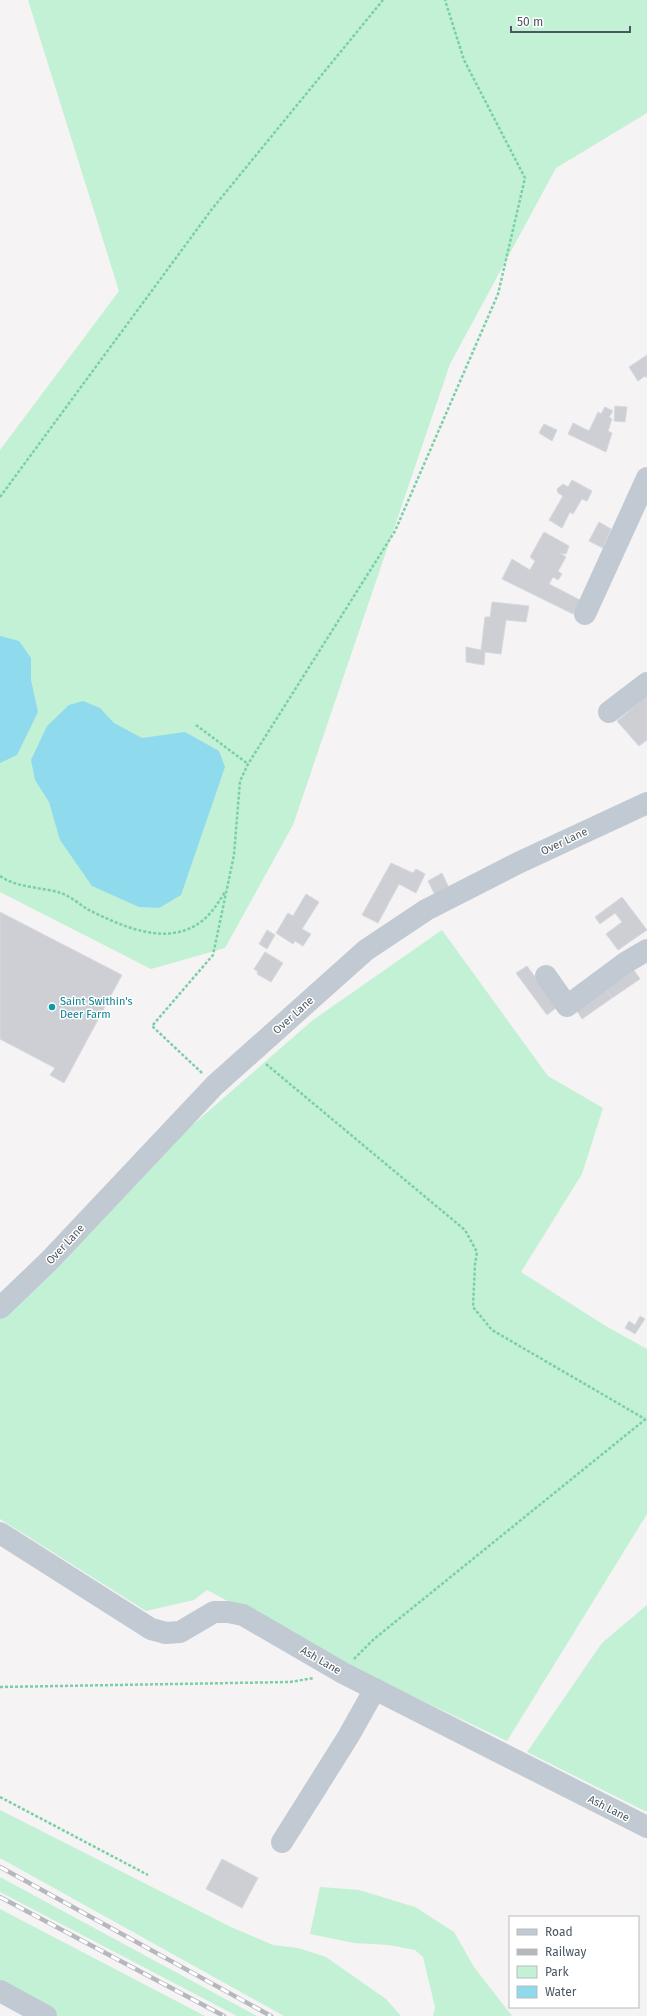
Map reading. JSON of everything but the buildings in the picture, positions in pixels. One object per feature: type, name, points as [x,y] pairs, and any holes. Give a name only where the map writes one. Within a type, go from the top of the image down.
[{"type":"street","points":[[585,614],[647,478]]},
{"type":"street","points":[[608,712],[647,683]]},
{"type":"street","name":"Over Lane","points":[[0,1308],[49,1261],[215,1085],[366,950],[426,910],[518,863],[647,803]]},
{"type":"street","points":[[546,976],[567,1006],[625,963],[647,950]]},
{"type":"street","name":"Ash Lane","points":[[0,1533],[151,1629],[166,1633],[180,1632],[214,1612],[243,1616],[343,1673],[647,1827]]},
{"type":"street","points":[[282,1842],[348,1737],[375,1689]]},
{"type":"street","points":[[0,1991],[46,2016]]},
{"type":"path","points":[[0,497],[212,209],[383,0]]},
{"type":"path","points":[[215,1085],[152,1026],[212,955],[234,855],[240,781],[248,764],[394,531],[498,294],[525,178],[464,60],[445,0]]},
{"type":"path","points":[[196,725],[248,764]]},
{"type":"path","points":[[0,876],[17,883],[63,893],[80,905],[111,921],[134,930],[159,933],[182,931],[201,921],[214,909],[226,890]]},
{"type":"path","points":[[0,1687],[290,1682],[343,1673],[348,1664],[374,1638],[646,1419],[492,1330],[473,1307],[477,1252],[465,1230],[252,1052]]},
{"type":"path","points":[[0,1797],[148,1875]]},
{"type":"green space","points":[[28,0],[647,0],[647,113],[556,168],[450,364],[293,825],[225,948],[151,969],[0,892],[0,450],[119,291]]},
{"type":"green space","points":[[442,930],[548,1076],[603,1108],[582,1174],[521,1272],[604,1325],[647,1349],[647,1514],[507,1741],[339,1661],[207,1590],[194,1600],[146,1611],[0,1519],[0,1319],[173,1142],[313,1020]]},
{"type":"green space","points":[[647,1605],[647,1812],[527,1752],[602,1643]]},
{"type":"green space","points":[[0,1810],[231,1927],[273,1945],[298,1948],[326,1957],[386,1999],[401,2016],[284,2016],[0,1858]]},
{"type":"green space","points":[[0,1877],[257,2016],[237,2016],[0,1892]]},
{"type":"green space","points":[[320,1887],[359,1890],[415,1907],[454,1932],[474,1967],[512,2016],[433,2016],[435,2007],[423,1957],[415,1950],[389,1945],[354,1943],[310,1934]]},
{"type":"green space","points":[[0,1909],[205,2016],[51,2016],[0,1988]]},
{"type":"water","points":[[0,636],[19,641],[31,658],[31,680],[38,712],[17,755],[0,763]]},
{"type":"water","points":[[83,701],[100,708],[114,723],[142,738],[185,732],[219,751],[225,767],[181,895],[159,908],[139,907],[92,886],[60,840],[49,802],[35,780],[31,760],[47,726],[69,705]]},
{"type":"railway","points":[[0,1867],[271,2016]]},
{"type":"railway","points":[[0,1897],[224,2016]]},
{"type":"place","name":"Saint Swithin's Deer Farm","points":[[52,1007]]}]
